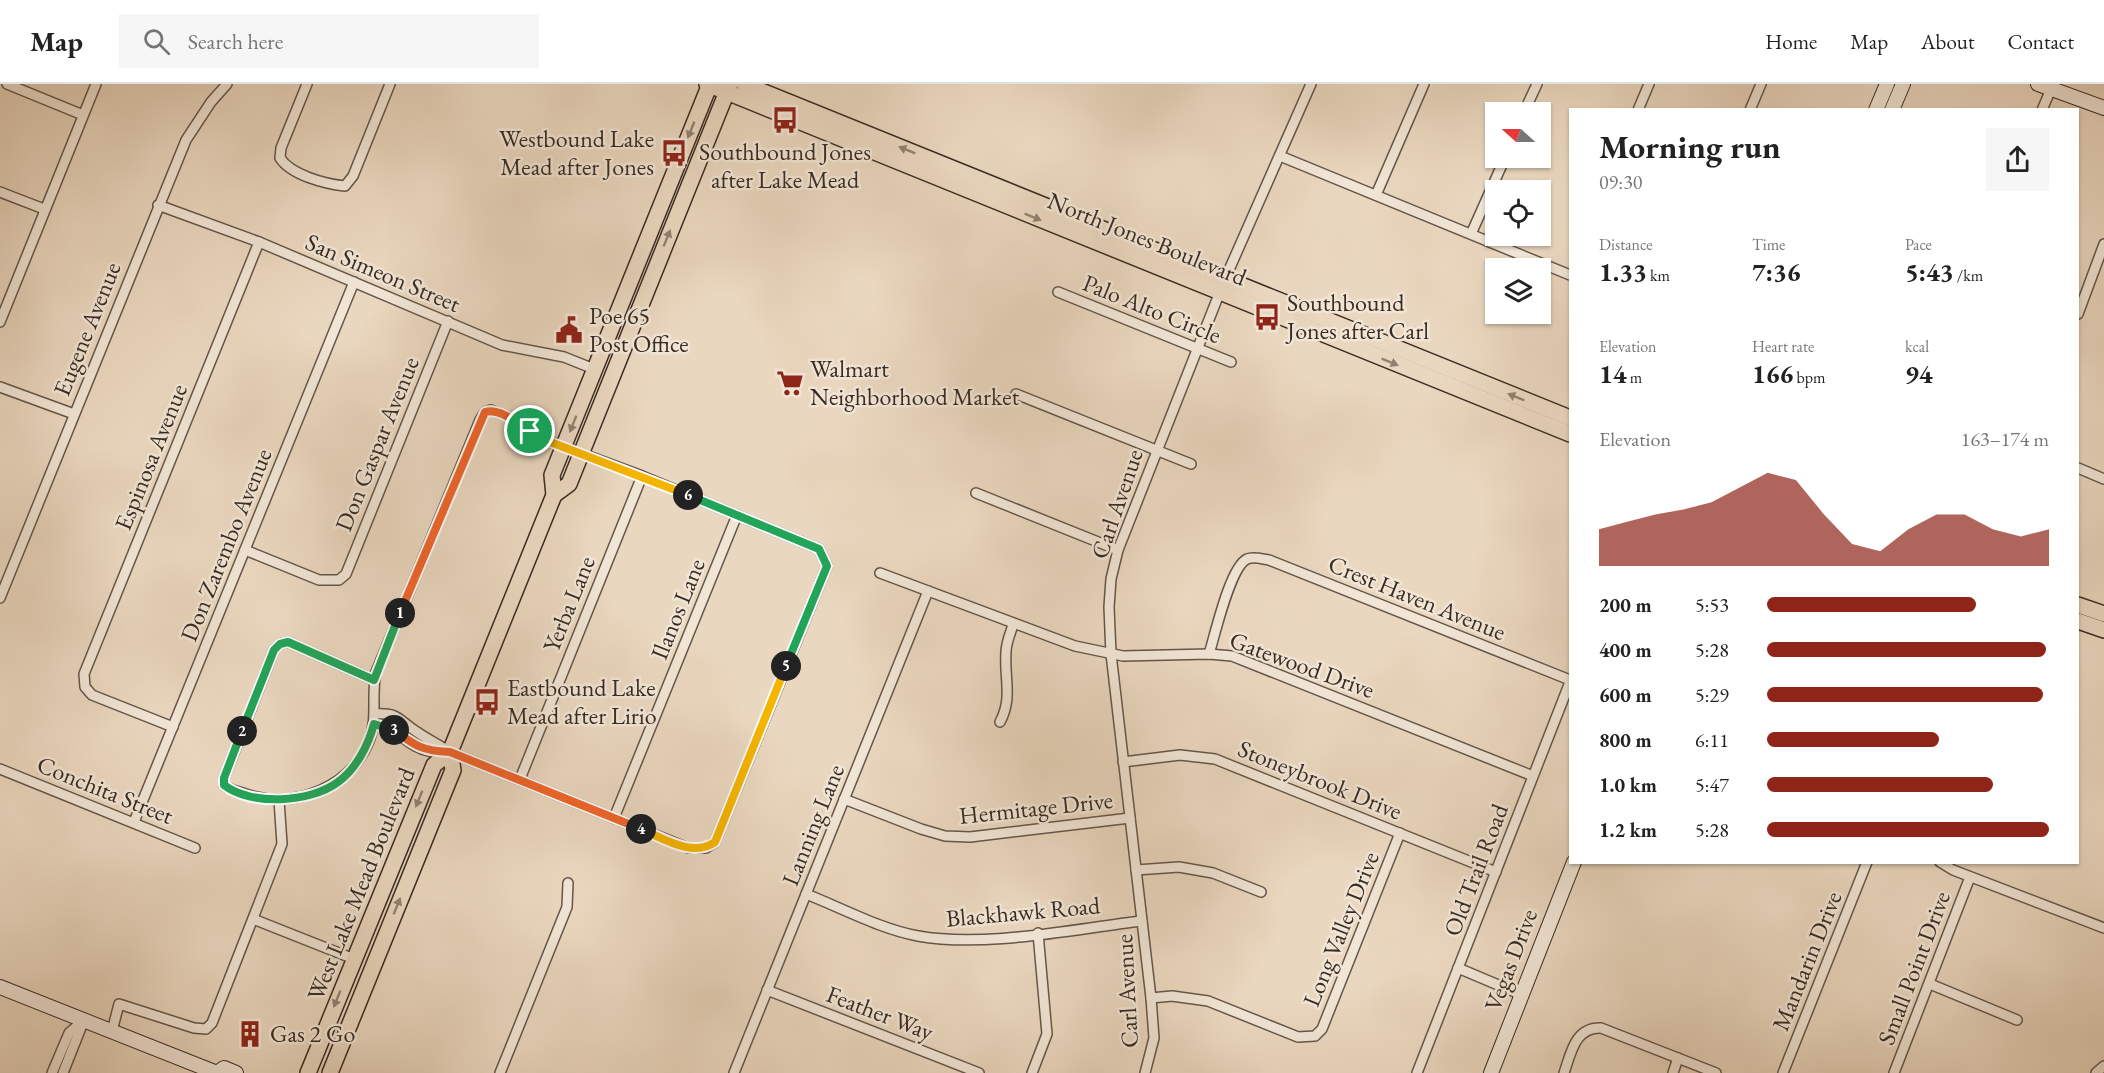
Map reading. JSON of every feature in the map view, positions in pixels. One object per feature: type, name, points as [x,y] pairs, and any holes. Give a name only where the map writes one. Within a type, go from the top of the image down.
[{"type":"main road","name":"North Jones Boulevard","points":[[709,84],[728,88],[960,187],[1222,286],[1468,385],[1569,434]]},
{"type":"main road","name":"West Lake Mead Boulevard","points":[[308,1073],[434,765],[450,752],[554,495],[552,476],[709,84]]},
{"type":"main road","name":"North Jones Boulevard","points":[[744,84],[1027,198],[1222,286]]},
{"type":"main road","points":[[1877,108],[1887,84]]},
{"type":"main road","points":[[1893,108],[1903,84]]},
{"type":"main road","points":[[2044,86],[2104,108]]},
{"type":"main road","name":"West Lake Mead Boulevard","points":[[554,495],[569,484],[728,88]]},
{"type":"main road","points":[[915,168],[934,170],[965,182],[977,178]]},
{"type":"main road","points":[[960,187],[981,187],[1012,199],[1027,198]]},
{"type":"main road","points":[[646,292],[642,276],[654,237],[655,219]]},
{"type":"main road","points":[[626,341],[628,315],[633,299],[628,285]]},
{"type":"main road","points":[[594,369],[601,376],[601,383],[593,405],[595,421]]},
{"type":"main road","name":"North Jones Boulevard","points":[[1468,385],[1569,418]]},
{"type":"main road","points":[[2079,605],[2104,614]]},
{"type":"main road","points":[[2079,621],[2104,630]]},
{"type":"main road","name":"West Lake Mead Boulevard","points":[[330,1073],[453,770],[450,752]]},
{"type":"main road","name":"Vegas Drive","points":[[1491,1073],[1573,864]]},
{"type":"main road","points":[[388,877],[406,884]]},
{"type":"main road","points":[[0,987],[217,1073],[224,1068],[236,1073]]},
{"type":"street","points":[[7,84],[83,115]]},
{"type":"street","points":[[0,322],[96,84]]},
{"type":"street","name":"Eugene Avenue","points":[[0,598],[186,140],[211,102],[227,84]]},
{"type":"street","points":[[307,84],[281,148],[280,158],[285,166],[332,185],[345,186],[353,176],[390,84]]},
{"type":"street","name":"Carl Avenue","points":[[1145,1073],[1154,1038],[1151,998],[1111,654],[1109,607],[1118,550],[1222,286],[1311,84]]},
{"type":"street","points":[[1376,195],[1424,84]]},
{"type":"street","points":[[1529,102],[1537,84]]},
{"type":"street","points":[[1639,108],[1649,84]]},
{"type":"street","points":[[1751,108],[1761,84]]},
{"type":"street","points":[[2042,108],[2044,86]]},
{"type":"street","points":[[1280,156],[1471,234],[1569,271]]},
{"type":"street","points":[[1471,234],[1500,168]]},
{"type":"street","points":[[0,192],[44,209]]},
{"type":"street","name":"San Simeon Street","points":[[158,205],[259,242],[502,345],[564,357],[594,369]]},
{"type":"street","name":"Espinosa Avenue","points":[[173,727],[92,695],[85,687],[84,675],[259,242]]},
{"type":"street","points":[[2079,311],[2104,244]]},
{"type":"street","name":"Don Zarembo Avenue","points":[[135,822],[354,282]]},
{"type":"street","name":"Palo Alto Circle","points":[[1058,292],[1231,362]]},
{"type":"street","name":"Don Gaspar Avenue","points":[[245,550],[319,580],[339,580],[346,574],[448,321]]},
{"type":"street","points":[[0,387],[74,414]]},
{"type":"street","points":[[1016,394],[1191,464]]},
{"type":"street","points":[[374,680],[288,642],[280,644],[274,650],[224,778],[224,785],[261,799],[279,800],[317,792],[338,783],[363,752],[374,724],[374,714],[374,680],[485,412],[491,410],[545,440],[642,476],[819,549],[827,566],[715,842],[706,848],[688,848],[450,752],[416,732],[398,716],[390,713],[374,714]]},
{"type":"street","points":[[2079,468],[2104,479]]},
{"type":"street","name":"Yerba Lane","points":[[520,779],[642,476]]},
{"type":"street","points":[[976,493],[1118,550]]},
{"type":"street","name":"Ilanos Lane","points":[[614,818],[737,515]]},
{"type":"street","name":"Crest Haven Avenue","points":[[1209,654],[1233,576],[1241,563],[1248,559],[1269,560],[1569,681]]},
{"type":"street","name":"Gatewood Drive","points":[[880,573],[1013,625],[1075,646],[1111,654],[1232,656],[1533,776]]},
{"type":"street","name":"Lanning Lane","points":[[734,1073],[928,591]]},
{"type":"street","points":[[1000,722],[1007,709],[1009,686],[1005,654],[1013,625]]},
{"type":"street","name":"Old Trail Road","points":[[1417,1073],[1569,684]]},
{"type":"street","points":[[374,724],[387,726],[417,747],[429,751],[450,752]]},
{"type":"street","name":"Stoneybrook Drive","points":[[1123,762],[1180,755],[1215,759],[1496,872]]},
{"type":"street","name":"Conchita Street","points":[[0,769],[195,848]]},
{"type":"street","name":"Hermitage Drive","points":[[844,799],[945,836],[970,837],[1130,818]]},
{"type":"street","points":[[112,1031],[119,1004],[194,1028],[206,1029],[212,1023],[282,844],[279,800]]},
{"type":"street","name":"Long Valley Drive","points":[[1151,998],[1193,997],[1298,1037],[1315,1036],[1322,1029],[1400,833]]},
{"type":"street","name":"Mandarin Drive","points":[[1783,1073],[1866,864]]},
{"type":"street","points":[[1944,864],[1970,877],[2104,928]]},
{"type":"street","points":[[1136,870],[1179,867],[1213,873],[1261,892]]},
{"type":"street","name":"Small Point Drive","points":[[1894,1073],[1970,877]]},
{"type":"street","points":[[500,1073],[567,907],[567,883]]},
{"type":"street","name":"Blackhawk Road","points":[[806,894],[916,936],[947,940],[1038,933],[1142,921]]},
{"type":"street","points":[[253,919],[354,959]]},
{"type":"street","points":[[1032,1073],[1047,1034],[1038,933]]},
{"type":"street","points":[[1458,968],[1522,994]]},
{"type":"street","points":[[1929,984],[2017,1020]]},
{"type":"street","name":"Feather Way","points":[[767,990],[979,1073]]},
{"type":"street","points":[[52,1073],[69,1033],[84,1020]]},
{"type":"street","points":[[63,1073],[84,1020]]},
{"type":"street","points":[[1563,1073],[1578,1036],[1585,1030],[1601,1028],[1716,1073]]},
{"type":"street","points":[[1673,1073],[1678,1058]]},
{"type":"place","name":"Southbound Jones after Lake Mead","points":[[785,120]]},
{"type":"place","name":"Westbound Lake Mead after Jones","points":[[674,153]]},
{"type":"place","name":"Southbound Jones after Carl","points":[[1267,317]]},
{"type":"place","name":"Poe 65 Post Office","points":[[569,330]]},
{"type":"place","name":"Walmart Neighborhood Market","points":[[790,383]]},
{"type":"place","name":"Eastbound Lake Mead after Lirio","points":[[487,702]]},
{"type":"place","name":"Gas 2 Go","points":[[250,1034]]},
{"type":"route","points":[[491,410],[530,431],[545,440],[642,476],[819,549],[824,557],[827,566],[715,842],[706,848],[688,848],[450,752],[429,751],[417,747],[395,730],[376,724],[374,724],[363,752],[349,771],[338,783],[317,792],[285,800],[261,799],[229,789],[224,785],[224,778],[274,650],[280,644],[288,642],[374,680],[459,470],[485,412],[491,410]]}]
